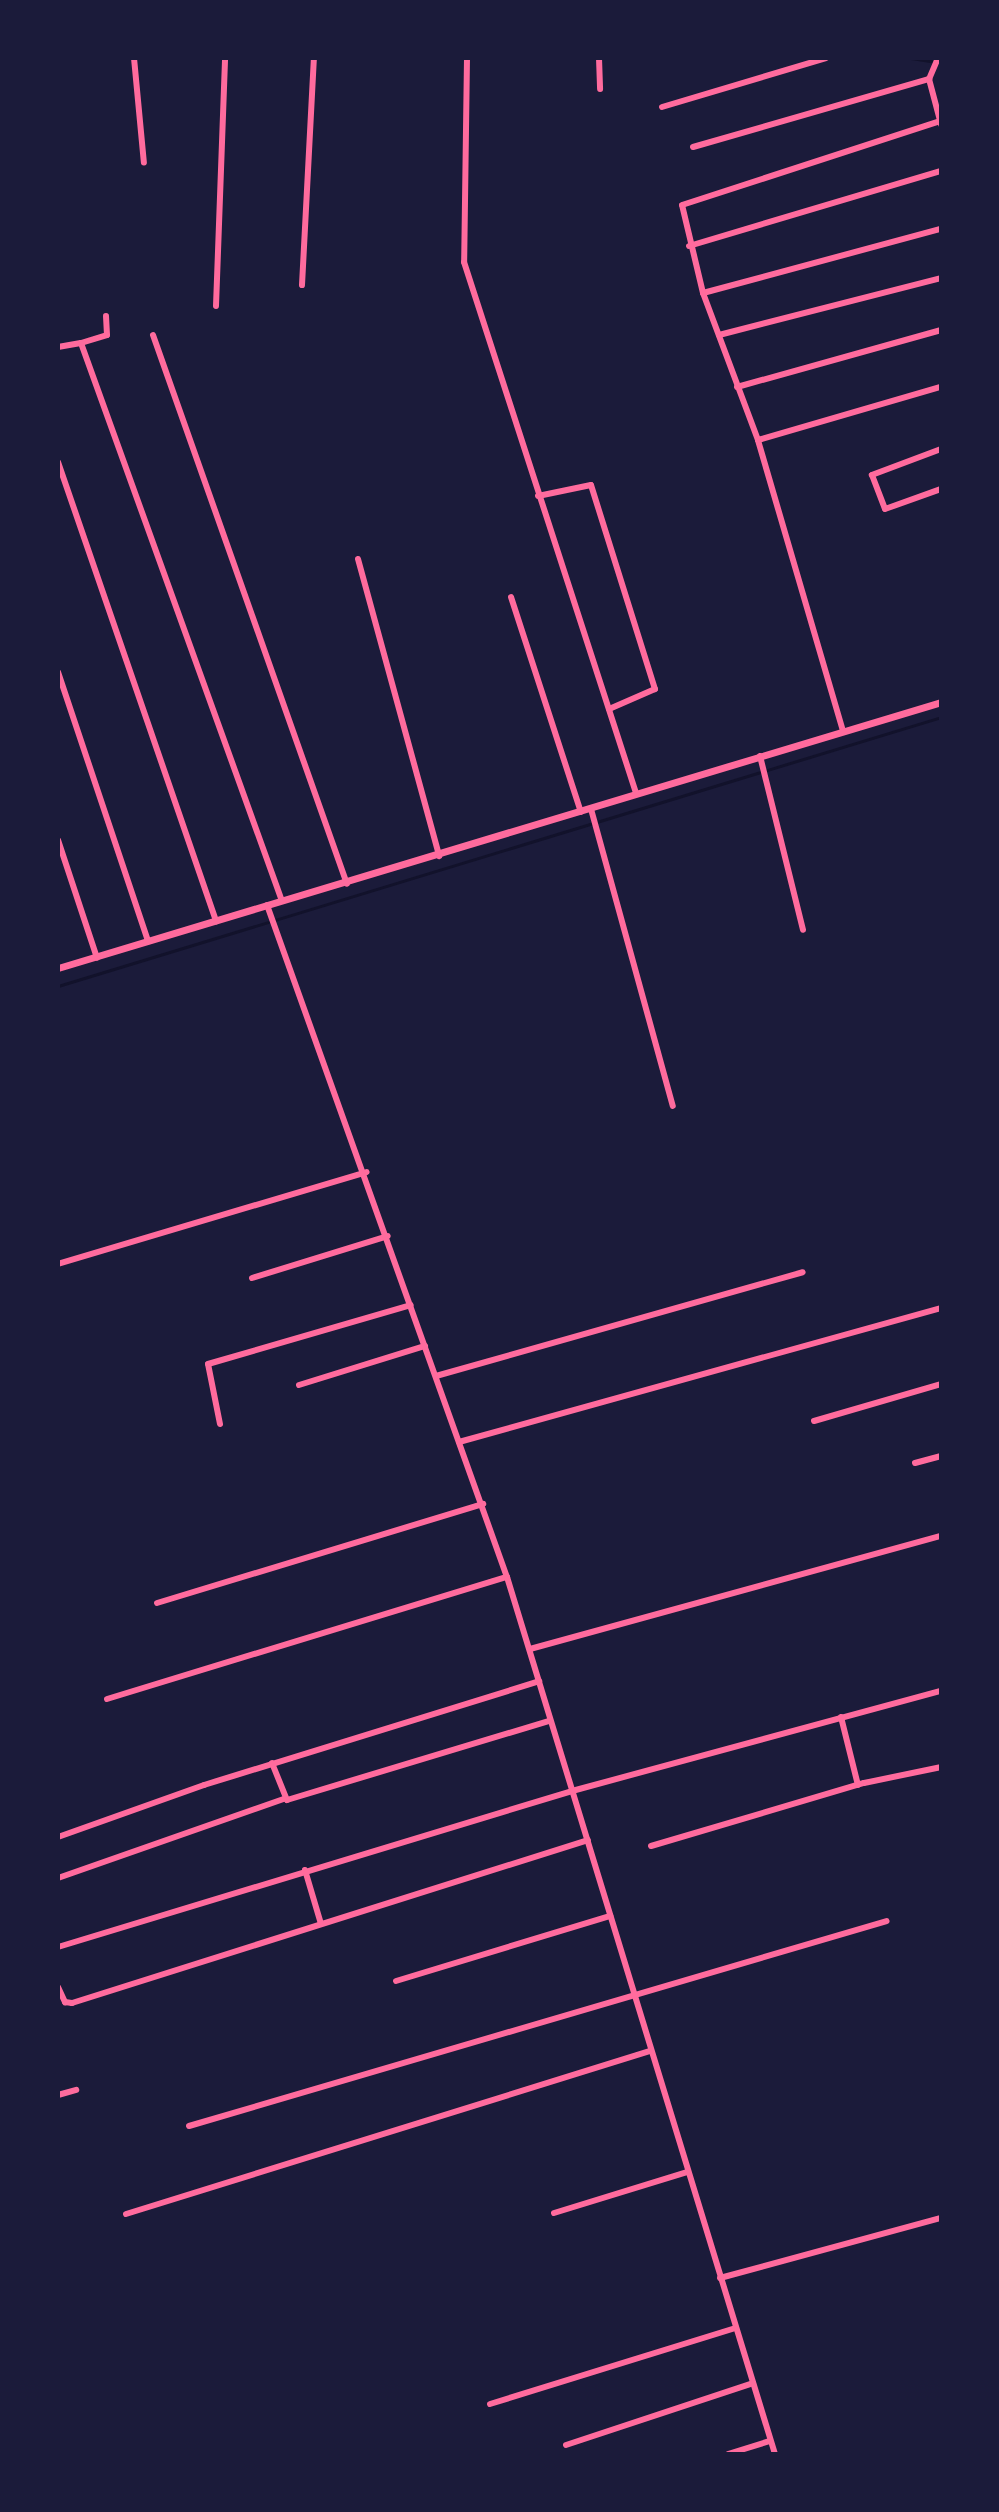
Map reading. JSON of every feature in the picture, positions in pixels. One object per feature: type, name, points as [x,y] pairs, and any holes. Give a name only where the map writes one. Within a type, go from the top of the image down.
[{"type":"street","points":[[134,58],[144,163]]},
{"type":"street","points":[[216,306],[225,58]]},
{"type":"street","points":[[302,285],[314,58]]},
{"type":"street","points":[[467,58],[464,262],[636,793]]},
{"type":"street","points":[[599,58],[600,89]]},
{"type":"street","points":[[662,107],[826,58]]},
{"type":"street","points":[[843,731],[758,440],[703,293],[689,246],[683,202],[941,122],[929,79],[938,58]]},
{"type":"street","points":[[693,147],[929,79]]},
{"type":"street","points":[[689,246],[941,171]]},
{"type":"street","points":[[703,293],[941,229]]},
{"type":"street","points":[[719,335],[941,278]]},
{"type":"street","points":[[58,347],[107,335],[106,316]]},
{"type":"street","points":[[737,387],[941,330]]},
{"type":"street","points":[[153,335],[347,884]]},
{"type":"street","points":[[81,343],[282,901]]},
{"type":"street","points":[[758,440],[941,387]]},
{"type":"street","points":[[941,449],[872,475],[885,509],[941,489]]},
{"type":"street","points":[[58,462],[216,922]]},
{"type":"street","points":[[538,496],[591,485],[655,689],[609,709]]},
{"type":"street","points":[[358,559],[439,856]]},
{"type":"street","points":[[511,597],[581,812]]},
{"type":"street","points":[[58,672],[148,941]]},
{"type":"street","points":[[58,968],[347,884],[941,702]]},
{"type":"street","points":[[760,756],[803,930]]},
{"type":"street","points":[[591,809],[673,1106]]},
{"type":"street","points":[[58,840],[97,958]]},
{"type":"street","points":[[267,905],[367,1172],[507,1577],[775,2454]]},
{"type":"street","points":[[58,1264],[367,1172]]},
{"type":"street","points":[[252,1278],[388,1236]]},
{"type":"street","points":[[436,1376],[803,1272]]},
{"type":"street","points":[[220,1424],[208,1364],[411,1305]]},
{"type":"street","points":[[459,1442],[941,1308]]},
{"type":"street","points":[[299,1385],[425,1346]]},
{"type":"street","points":[[814,1421],[941,1384]]},
{"type":"street","points":[[915,1463],[941,1456]]},
{"type":"street","points":[[157,1603],[483,1504]]},
{"type":"street","points":[[530,1649],[941,1536]]},
{"type":"street","points":[[107,1699],[507,1577]]},
{"type":"street","points":[[58,1837],[272,1763],[539,1681]]},
{"type":"street","points":[[58,1947],[572,1791],[941,1691]]},
{"type":"street","points":[[841,1717],[858,1785]]},
{"type":"street","points":[[58,1878],[284,1799],[549,1721]]},
{"type":"street","points":[[272,1763],[284,1799]]},
{"type":"street","points":[[651,1846],[858,1785],[941,1767]]},
{"type":"street","points":[[58,1987],[65,2002],[72,2003],[588,1840]]},
{"type":"street","points":[[305,1870],[321,1924]]},
{"type":"street","points":[[396,1981],[610,1916]]},
{"type":"street","points":[[189,2126],[635,2000],[887,1921]]},
{"type":"street","points":[[126,2214],[650,2051]]},
{"type":"street","points":[[58,2095],[76,2090]]},
{"type":"street","points":[[554,2213],[687,2172]]},
{"type":"street","points":[[720,2278],[941,2218]]},
{"type":"street","points":[[490,2404],[736,2328]]},
{"type":"street","points":[[566,2445],[753,2383]]},
{"type":"street","points":[[728,2454],[770,2441]]},
{"type":"waterway","points":[[911,58],[941,63]]},
{"type":"waterway","points":[[58,986],[941,717]]}]
